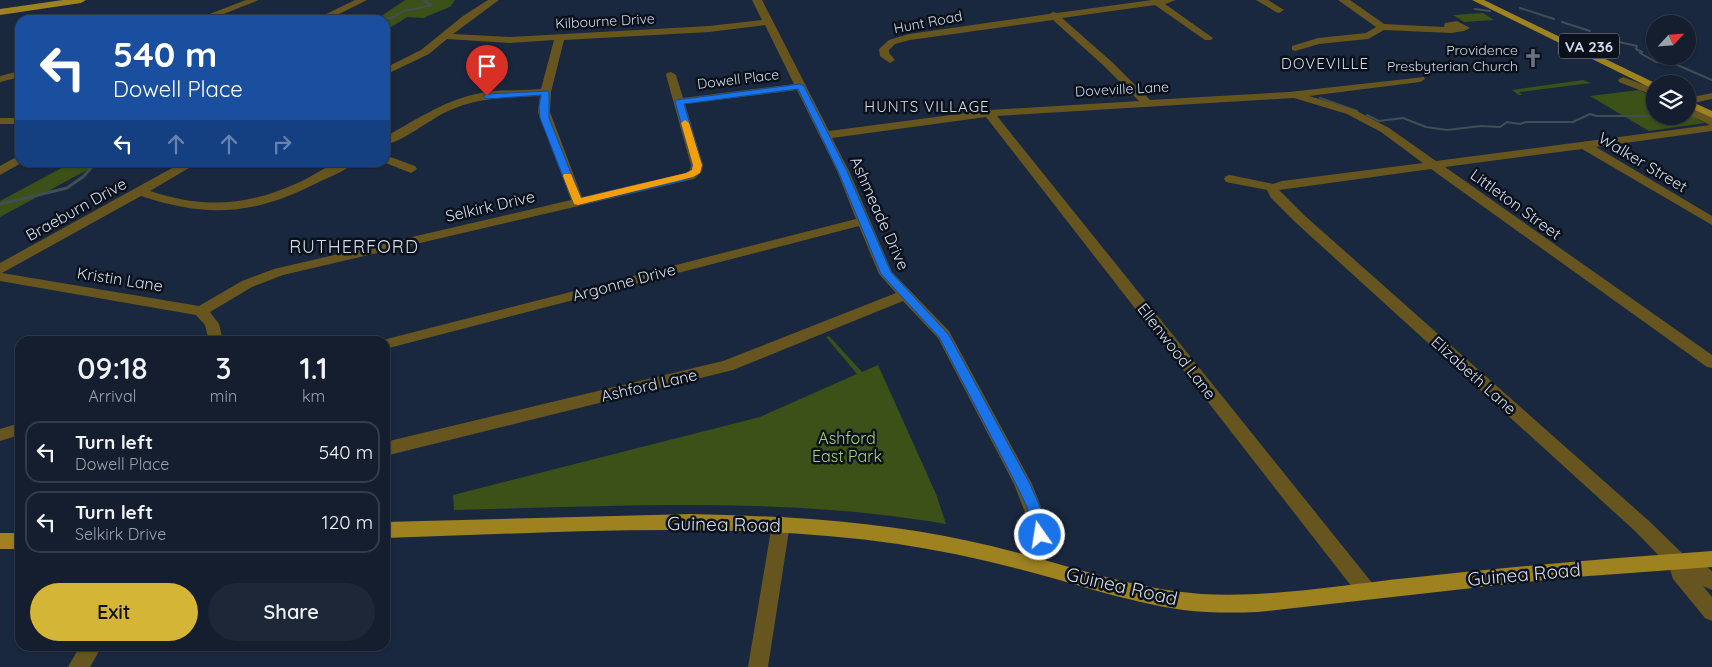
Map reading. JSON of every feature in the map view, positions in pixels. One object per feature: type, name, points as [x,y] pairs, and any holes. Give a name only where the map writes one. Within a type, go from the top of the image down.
[{"type":"main road","points":[[0,12],[81,0]]},
{"type":"main road","name":"VA 236","points":[[1477,0],[1646,83]]},
{"type":"main road","name":"VA 236","points":[[1493,0],[1648,75]]},
{"type":"main road","points":[[1696,102],[1712,105]]},
{"type":"main road","points":[[1696,104],[1712,115]]},
{"type":"main road","name":"Guinea Road","points":[[390,530],[691,522],[781,524],[918,540],[1036,564],[1140,593],[1201,603],[1258,603],[1562,570],[1712,559]]},
{"type":"main road","points":[[0,541],[15,541]]},
{"type":"street","points":[[213,15],[254,0]]},
{"type":"street","points":[[330,15],[362,0]]},
{"type":"street","points":[[390,70],[419,56],[466,18],[494,0]]},
{"type":"street","name":"Ashmeade Drive","points":[[757,0],[825,135],[886,274],[944,335],[1023,484],[1039,525],[1040,535],[1036,564]]},
{"type":"street","name":"Hunt Road","points":[[890,60],[884,54],[884,49],[900,39],[1053,15],[1171,0]]},
{"type":"street","points":[[1261,0],[1279,10]]},
{"type":"street","points":[[1344,0],[1382,27],[1412,30],[1449,29]]},
{"type":"street","points":[[1157,2],[1208,38]]},
{"type":"street","points":[[1053,15],[1125,80],[1146,102]]},
{"type":"street","name":"Kilbourne Drive","points":[[444,36],[496,40],[709,29],[768,22]]},
{"type":"street","points":[[1294,48],[1318,41],[1368,36],[1382,27]]},
{"type":"street","points":[[560,37],[546,92],[545,118],[578,202]]},
{"type":"street","points":[[0,78],[15,75]]},
{"type":"street","name":"Selkirk Drive","points":[[201,311],[247,284],[278,272],[700,174],[671,75]]},
{"type":"street","name":"Doveville Lane","points":[[825,135],[989,113],[1146,102],[1290,95],[1420,79]]},
{"type":"street","points":[[1623,80],[1646,89]]},
{"type":"street","name":"Dowell Place","points":[[679,102],[800,86]]},
{"type":"street","points":[[390,139],[475,94],[546,92]]},
{"type":"street","name":"Littleton Street","points":[[1290,95],[1326,103],[1364,118],[1435,165],[1712,363]]},
{"type":"street","points":[[1696,100],[1712,96]]},
{"type":"street","name":"Ellenwood Lane","points":[[989,113],[1366,590]]},
{"type":"street","points":[[1696,114],[1712,122]]},
{"type":"street","points":[[0,120],[15,121]]},
{"type":"street","points":[[1230,179],[1274,188],[1282,185],[1712,128]]},
{"type":"street","name":"Walker Street","points":[[1584,145],[1712,221]]},
{"type":"street","points":[[390,161],[412,169]]},
{"type":"street","points":[[0,171],[15,162]]},
{"type":"street","name":"Braeburn Drive","points":[[0,269],[185,167]]},
{"type":"street","points":[[140,192],[192,206],[237,205],[287,193],[338,167]]},
{"type":"street","name":"Elizabeth Lane","points":[[1274,188],[1275,195],[1299,218],[1642,526],[1678,562],[1696,570],[1712,582]]},
{"type":"street","name":"Argonne Drive","points":[[390,343],[863,220]]},
{"type":"street","name":"Kristin Lane","points":[[0,277],[201,311]]},
{"type":"street","name":"Ashford Lane","points":[[390,447],[727,366],[906,295]]},
{"type":"street","points":[[201,311],[212,324],[215,336]]},
{"type":"street","points":[[0,435],[15,430]]},
{"type":"street","points":[[758,667],[781,524]]},
{"type":"street","name":"Elizabeth Lane","points":[[1678,562],[1680,573],[1712,612]]},
{"type":"street","points":[[78,667],[89,651]]},
{"type":"green space","points":[[405,0],[455,0],[450,7],[425,18],[407,17],[390,28],[390,15],[383,15]]},
{"type":"green space","points":[[1483,13],[1494,20],[1464,22],[1453,15]]},
{"type":"green space","points":[[1583,80],[1591,83],[1519,92],[1522,95],[1512,90]]},
{"type":"green space","points":[[1639,90],[1646,94],[1646,125],[1691,125],[1649,131],[1590,96]]},
{"type":"green space","points":[[1696,119],[1705,123],[1696,124]]},
{"type":"green space","points":[[64,167],[93,167],[0,217],[0,201]]},
{"type":"green space","name":"Ashford East Park","points":[[829,336],[862,372],[878,365],[936,494],[946,524],[885,515],[762,506],[639,505],[454,510],[453,495],[760,417],[857,374],[826,337]]},
{"type":"waterway","points":[[390,18],[404,11],[432,5],[424,1],[427,0]]},
{"type":"waterway","points":[[1520,8],[1554,19]]},
{"type":"waterway","points":[[1475,9],[1490,11]]},
{"type":"waterway","points":[[1562,22],[1590,31]]},
{"type":"waterway","points":[[1596,34],[1610,40],[1637,46],[1636,49],[1642,52],[1640,53],[1656,62],[1675,64],[1712,80]]},
{"type":"waterway","points":[[1320,98],[1357,111]]},
{"type":"waterway","points":[[1367,115],[1379,121],[1403,118],[1426,127],[1447,130],[1481,126],[1500,127],[1507,122],[1520,124],[1526,122],[1573,122],[1590,114],[1597,116],[1646,116]]},
{"type":"waterway","points":[[1696,118],[1701,119]]},
{"type":"waterway","points":[[0,204],[67,188],[84,176],[92,167]]},
{"type":"slow traffic","points":[[568,176],[578,202],[690,176],[695,173],[697,165],[685,123]]},
{"type":"place","name":"Providence Presbyterian Church","points":[[1533,58]]},
{"type":"district","name":"DOVEVILLE","points":[[1325,63]]},
{"type":"district","name":"HUNTS VILLAGE","points":[[927,106]]},
{"type":"district","name":"RUTHERFORD","points":[[354,246]]},
{"type":"route","points":[[487,96],[546,92],[545,118],[578,202],[679,179],[695,173],[697,165],[679,102],[800,86],[843,171],[886,274],[892,283],[944,335],[1023,484],[1034,507],[1040,535]]}]
